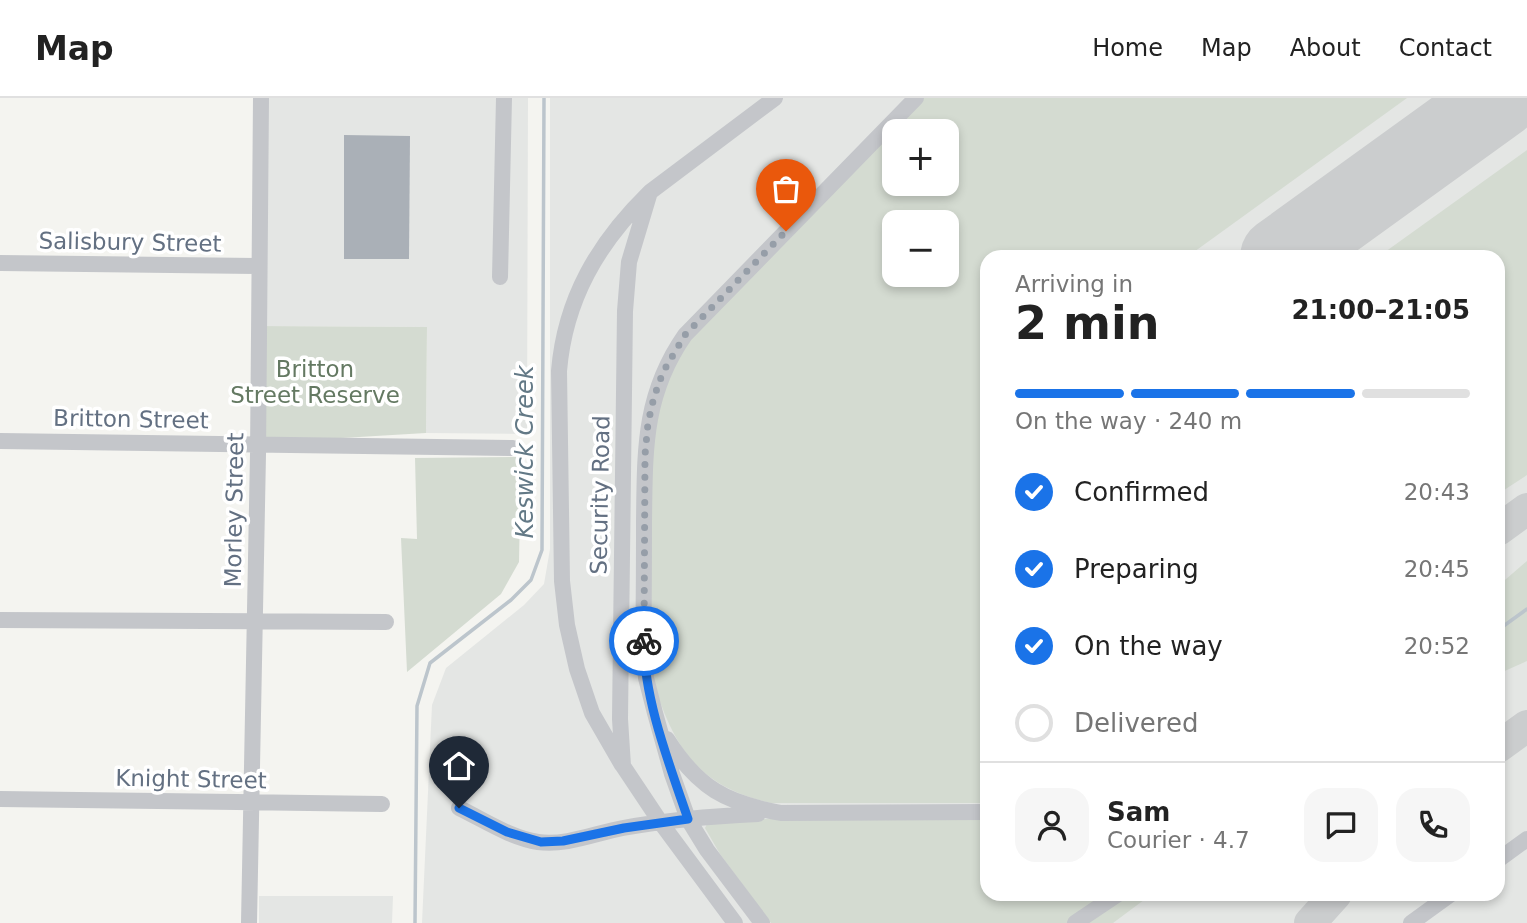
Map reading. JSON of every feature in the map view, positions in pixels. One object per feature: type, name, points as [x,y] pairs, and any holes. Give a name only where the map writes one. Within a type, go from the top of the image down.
[{"type":"street","name":"Morley Street","points":[[249,923],[261,98]]},
{"type":"street","points":[[500,277],[504,98]]},
{"type":"street","points":[[735,923],[623,766],[592,713],[577,669],[567,625],[562,580],[559,370],[567,319],[589,268],[628,214],[650,192],[775,98]]},
{"type":"street","points":[[762,923],[707,850],[688,819],[672,774],[646,678],[643,646],[645,455],[648,423],[663,372],[685,335],[916,98]]},
{"type":"street","name":"Security Road","points":[[623,766],[621,706],[625,299],[635,236],[650,192]]},
{"type":"street","name":"Salisbury Street","points":[[0,263],[259,266]]},
{"type":"street","name":"Britton Street","points":[[0,441],[513,447]]},
{"type":"street","points":[[0,620],[386,622]]},
{"type":"street","points":[[660,729],[687,767],[719,794],[748,807],[781,813]]},
{"type":"street","name":"Knight Street","points":[[0,799],[382,804]]},
{"type":"street","points":[[459,808],[507,832],[541,842],[563,841],[624,828],[688,819],[781,813],[980,811]]},
{"type":"street","points":[[1505,855],[1527,839]]},
{"type":"street","points":[[1075,923],[1108,901]]},
{"type":"street","points":[[1410,923],[1441,901]]},
{"type":"shaded area","points":[[263,98],[528,98],[527,434],[426,433],[427,327],[259,326]]},
{"type":"shaded area","points":[[550,98],[1527,98],[1527,923],[422,923],[432,705],[446,668],[524,605],[544,584],[550,549]]},
{"type":"shaded area","points":[[259,896],[393,896],[392,923],[259,923]]},
{"type":"green space","points":[[922,98],[1407,98],[1197,250],[980,250],[980,803],[771,803],[723,786],[690,758],[668,721],[651,674],[651,447],[656,403],[686,340],[882,139],[882,196],[959,196],[959,119],[902,119]]},
{"type":"green space","points":[[1527,150],[1527,475],[1505,489],[1505,250],[1388,250]]},
{"type":"green space","name":"Britton Street Reserve","points":[[259,326],[427,327],[426,433],[258,443]]},
{"type":"green space","points":[[521,457],[519,562],[501,594],[407,672],[401,538],[417,539],[415,458]]},
{"type":"green space","points":[[1527,561],[1527,661],[1505,671],[1505,580]]},
{"type":"green space","points":[[980,815],[980,901],[1143,901],[1113,923],[771,923],[720,854],[705,828],[709,820]]},
{"type":"building","points":[[344,135],[410,136],[409,259],[344,259]]},
{"type":"waterway","name":"Keswick Creek","points":[[415,923],[417,706],[430,663],[511,600],[531,580],[542,550],[544,98]]},
{"type":"waterway","points":[[1505,625],[1527,609]]},
{"type":"taxiway","points":[[1497,100],[1505,98]]},
{"type":"taxiway","points":[[1505,525],[1527,509]]},
{"type":"taxiway","points":[[1505,742],[1527,726]]},
{"type":"taxiway","points":[[1310,923],[1330,901]]},
{"type":"runway","points":[[1290,250],[1500,98]]},
{"type":"way so far","points":[[644,641],[645,455],[654,397],[663,372],[685,335],[786,231]]},
{"type":"route","points":[[459,808],[507,832],[541,842],[563,841],[624,828],[688,819],[665,751],[646,678],[644,641]]}]
